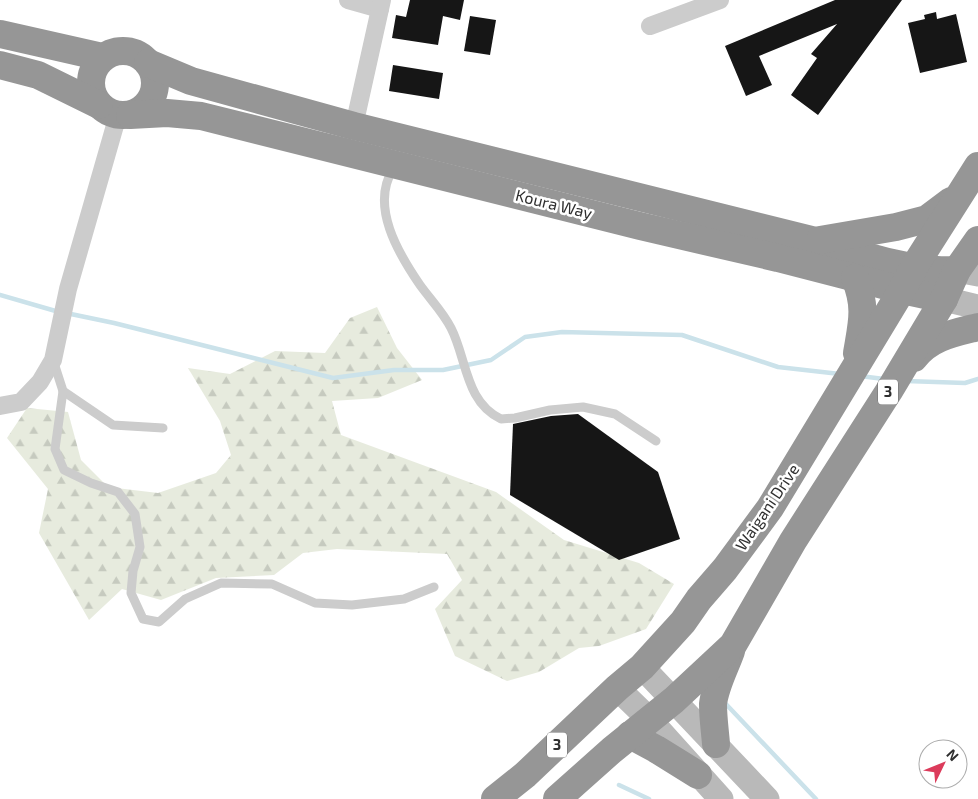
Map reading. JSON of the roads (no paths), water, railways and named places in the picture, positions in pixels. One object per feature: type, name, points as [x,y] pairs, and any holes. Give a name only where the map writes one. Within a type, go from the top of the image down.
[{"type":"highway","points":[[0,34],[102,57]]},
{"type":"highway","points":[[131,51],[141,56],[148,63],[154,72],[156,83],[154,94],[148,104],[140,111],[116,112],[93,96],[90,85],[91,74],[95,65],[102,57],[111,52],[131,51]]},
{"type":"highway","name":"Koura Way","points":[[148,63],[191,81],[354,126],[816,241],[865,256],[944,299]]},
{"type":"highway","name":"Koura Way","points":[[0,65],[38,75],[116,112],[201,116],[855,278],[908,278],[968,272]]},
{"type":"highway","name":"Waigani Drive","points":[[494,799],[526,775],[617,688],[642,668],[682,622],[760,522],[978,166]]},
{"type":"highway","points":[[816,241],[896,227],[927,219],[940,211],[962,191]]},
{"type":"highway","name":"3","points":[[557,799],[674,700],[734,645],[793,541],[889,391],[944,299],[968,272],[978,240]]},
{"type":"highway","points":[[855,278],[864,308],[855,367]]},
{"type":"highway","points":[[889,391],[919,351],[936,338],[978,327]]},
{"type":"highway","points":[[716,744],[713,721],[714,702],[718,684],[734,645]]},
{"type":"highway","points":[[640,728],[656,748],[698,775]]},
{"type":"street","points":[[348,0],[381,5],[354,126]]},
{"type":"street","points":[[650,26],[720,0]]},
{"type":"street","points":[[0,406],[22,402],[40,382],[53,360],[68,289],[116,112]]},
{"type":"street","name":"Koura Way","points":[[944,299],[978,307]]},
{"type":"street","points":[[642,668],[767,799]]},
{"type":"street","points":[[617,688],[640,728]]},
{"type":"street","points":[[698,775],[721,799]]},
{"type":"lane","points":[[396,164],[386,180],[384,201],[388,222],[405,262],[452,330],[476,397],[483,406],[501,419],[515,418],[550,410],[583,407],[615,414],[656,441]]},
{"type":"lane","points":[[53,360],[63,391],[55,449],[64,470],[91,483],[118,492],[136,514],[140,546],[133,571],[131,593],[143,619],[159,622],[184,599],[221,583],[272,584],[315,603],[352,605],[404,599],[434,587]]},
{"type":"lane","points":[[63,391],[113,425],[163,428]]},
{"type":"waterway","points":[[0,295],[59,312]]},
{"type":"waterway","points":[[66,313],[114,323],[333,378],[394,370],[443,370],[491,360],[525,337],[562,332],[682,335],[778,367],[840,374]]},
{"type":"waterway","points":[[860,376],[884,379]]},
{"type":"waterway","points":[[906,381],[965,383],[978,379]]},
{"type":"waterway","points":[[724,702],[816,799]]},
{"type":"waterway","points":[[619,785],[649,799]]}]
